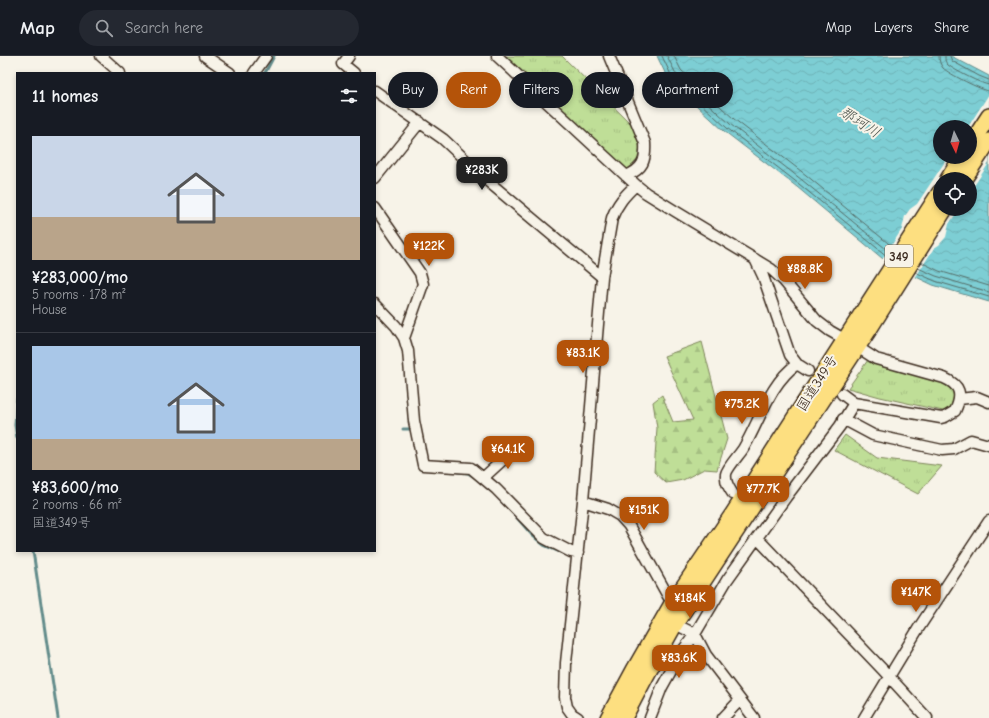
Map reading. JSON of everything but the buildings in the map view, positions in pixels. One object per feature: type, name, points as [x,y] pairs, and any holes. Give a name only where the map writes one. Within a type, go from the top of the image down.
[{"type":"highway","points":[[977,134],[989,116]]},
{"type":"highway","points":[[969,172],[989,141]]},
{"type":"highway","name":"国道349号","points":[[864,324],[933,204]]},
{"type":"highway","name":"国道349号","points":[[608,718],[674,602],[732,515],[940,216]]},
{"type":"highway","name":"国道349号","points":[[624,718],[675,624],[851,343]]},
{"type":"street","points":[[101,56],[119,72]]},
{"type":"street","points":[[205,56],[229,72]]},
{"type":"street","points":[[255,72],[266,56]]},
{"type":"street","points":[[349,56],[343,64],[353,72]]},
{"type":"street","points":[[497,56],[646,193],[770,269],[784,281],[823,327],[876,359],[944,378],[952,382],[958,388],[959,399],[955,411],[941,418],[854,403],[842,394]]},
{"type":"street","points":[[609,56],[645,143],[645,158],[642,165],[626,176]]},
{"type":"street","points":[[376,95],[420,122],[444,140],[490,183],[602,277]]},
{"type":"street","points":[[376,177],[420,122]]},
{"type":"street","points":[[571,717],[565,697],[565,684],[583,501],[602,277],[612,218],[616,209],[626,195],[636,185]]},
{"type":"street","points":[[376,209],[420,273],[423,284],[404,338]]},
{"type":"street","points":[[755,259],[763,276],[790,355],[797,364],[808,371]]},
{"type":"street","points":[[376,305],[387,316],[404,338],[408,351],[414,421],[423,465],[471,468],[505,498],[544,538],[578,554]]},
{"type":"street","points":[[733,494],[727,485],[726,473],[743,448],[762,409],[787,371],[797,364]]},
{"type":"street","points":[[959,399],[977,397],[989,402]]},
{"type":"street","points":[[650,718],[662,688],[681,653],[696,634],[728,580],[854,403]]},
{"type":"street","points":[[843,419],[873,435],[942,450],[954,449],[971,440],[989,446]]},
{"type":"street","points":[[483,478],[519,445]]},
{"type":"street","points":[[583,501],[608,509],[620,516],[629,526],[668,596],[674,602]]},
{"type":"street","points":[[864,718],[889,676],[989,521]]},
{"type":"street","points":[[757,538],[889,676],[927,718]]},
{"type":"street","points":[[675,624],[696,634],[706,655],[754,718]]},
{"type":"street","points":[[723,718],[740,700]]},
{"type":"green space","points":[[505,56],[562,56],[581,75],[581,108],[615,108],[633,126],[642,154],[627,171],[560,108],[573,108],[573,72],[522,72]]},
{"type":"green space","points":[[702,342],[727,439],[717,470],[704,469],[683,480],[666,483],[654,472],[657,428],[653,402],[662,395],[673,422],[693,420],[664,356]]},
{"type":"green space","points":[[868,360],[944,382],[952,389],[954,398],[952,408],[943,411],[880,397],[848,388]]},
{"type":"green space","points":[[845,435],[877,458],[942,466],[918,494],[834,450]]},
{"type":"water","name":"那珂川","points":[[657,56],[951,56],[989,76],[989,302],[933,285],[889,264],[797,187],[724,131],[699,108],[733,108],[733,72],[665,72]]},
{"type":"pier","points":[[989,94],[989,163],[977,181],[977,172],[938,172],[943,164],[977,164],[977,120],[972,120]]},
{"type":"pier","points":[[933,180],[933,216],[954,216],[949,224],[946,237],[934,248],[915,278],[888,265],[882,260],[902,229],[905,216],[910,209],[917,204]]},
{"type":"waterway","points":[[266,72],[274,56]]},
{"type":"waterway","points":[[16,412],[16,432]]},
{"type":"waterway","points":[[403,429],[413,430]]},
{"type":"waterway","points":[[458,472],[468,473],[476,478]]},
{"type":"waterway","points":[[512,512],[532,535],[544,545],[565,554]]},
{"type":"waterway","points":[[33,552],[58,718]]}]
